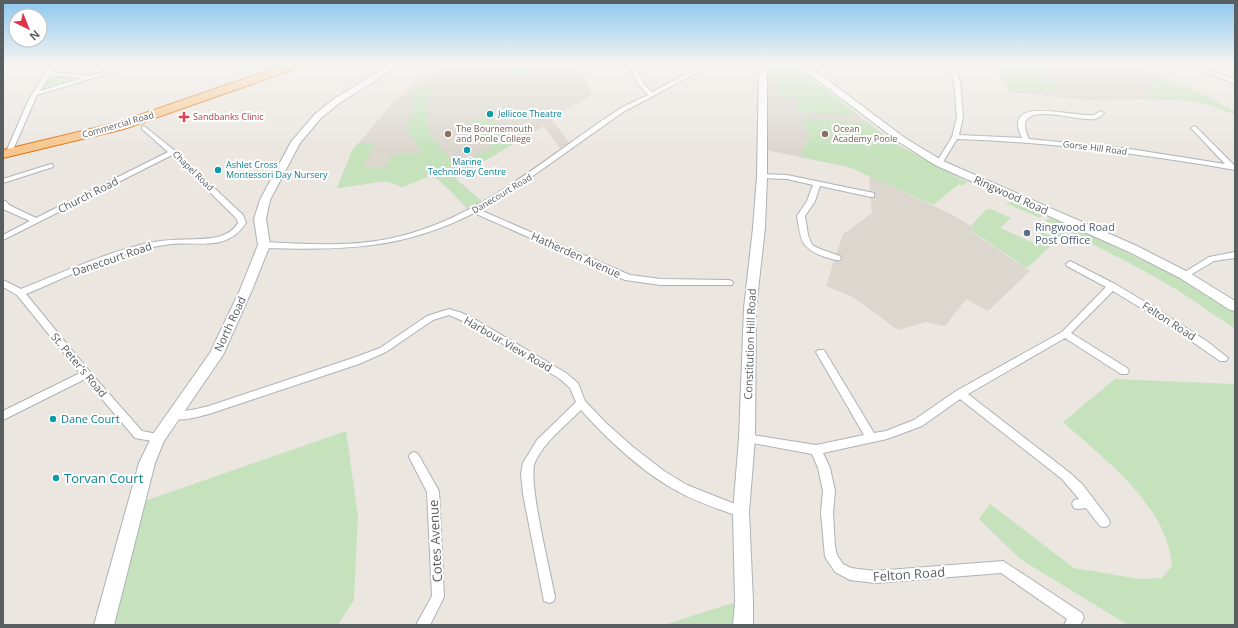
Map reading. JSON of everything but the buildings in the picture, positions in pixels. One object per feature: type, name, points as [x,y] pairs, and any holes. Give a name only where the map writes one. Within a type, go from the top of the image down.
[{"type":"highway","name":"Commercial Road","points":[[6,153],[124,125],[219,92]]},
{"type":"street","points":[[6,153],[37,92]]},
{"type":"street","points":[[34,96],[46,92]]},
{"type":"street","points":[[264,245],[260,219],[265,200],[287,157],[307,128],[318,116],[338,100],[352,92]]},
{"type":"street","points":[[648,92],[652,95]]},
{"type":"street","name":"Danecourt Road","points":[[264,245],[358,245],[388,241],[441,226],[476,211],[511,190],[623,110],[657,92]]},
{"type":"street","name":"Constitution Hill Road","points":[[743,625],[744,601],[741,512],[747,438],[750,308],[759,228],[762,176],[763,92]]},
{"type":"street","name":"Ringwood Road","points":[[839,92],[898,136],[938,163],[1077,223],[1132,249],[1184,275],[1235,307]]},
{"type":"street","points":[[938,163],[941,161],[955,137],[960,117],[959,92]]},
{"type":"street","points":[[1026,140],[1021,127],[1022,119],[1034,114],[1092,117],[1101,113]]},
{"type":"street","name":"Chapel Road","points":[[144,128],[173,152],[240,217]]},
{"type":"street","points":[[1194,128],[1233,167]]},
{"type":"street","name":"Gorse Hill Road","points":[[955,137],[1026,140],[1164,156],[1233,167]]},
{"type":"street","name":"Church Road","points":[[3,238],[173,152]]},
{"type":"street","points":[[30,164],[34,172]]},
{"type":"street","points":[[3,181],[51,166]]},
{"type":"street","points":[[762,176],[787,177],[871,195]]},
{"type":"street","points":[[817,183],[811,201],[801,216],[806,241],[817,251],[837,258]]},
{"type":"street","points":[[3,203],[6,207],[36,221]]},
{"type":"street","name":"Hatherden Avenue","points":[[476,211],[628,278],[661,282],[729,283]]},
{"type":"street","name":"Danecourt Road","points":[[20,293],[133,250],[171,242],[212,241],[222,239],[240,228],[242,223],[240,217]]},
{"type":"street","name":"North Road","points":[[104,625],[147,462],[158,438],[207,370],[216,355],[246,290],[264,245]]},
{"type":"street","points":[[809,257],[817,251]]},
{"type":"street","points":[[1184,275],[1212,259],[1235,255]]},
{"type":"street","name":"Felton Road","points":[[1070,264],[1112,286],[1170,320],[1223,358]]},
{"type":"street","name":"St. Peter's Road","points":[[3,283],[20,293],[139,436],[158,438]]},
{"type":"street","points":[[747,438],[816,450],[887,435],[918,423],[960,394],[1065,334],[1112,286]]},
{"type":"street","name":"Harbour View Road","points":[[174,415],[192,414],[209,410],[356,360],[392,345],[417,326],[437,315],[449,312],[459,315],[563,376],[574,386],[581,403],[602,426],[623,445],[660,474],[683,489],[741,512]]},
{"type":"street","points":[[1065,334],[1124,371]]},
{"type":"street","points":[[821,352],[871,438]]},
{"type":"street","points":[[3,416],[86,374]]},
{"type":"street","points":[[960,394],[1066,476],[1083,503],[1104,522]]},
{"type":"street","points":[[549,597],[529,494],[527,474],[529,463],[541,443],[581,403]]},
{"type":"street","name":"Felton Road","points":[[816,450],[824,468],[829,490],[827,513],[831,558],[839,568],[850,574],[875,577],[1003,566],[1077,618],[1071,625]]},
{"type":"street","name":"Cotes Avenue","points":[[414,457],[433,491],[438,597],[423,625]]},
{"type":"shaded area","name":"The Bournemouth and Poole College","points":[[406,92],[591,92],[592,95],[551,118],[569,143],[560,148],[544,126],[455,178],[484,203],[469,211],[435,174],[402,187],[387,181],[337,188],[352,151],[390,106]]},
{"type":"shaded area","name":"Ocean Academy Poole","points":[[768,92],[829,92],[894,143],[886,175],[766,150]]},
{"type":"shaded area","points":[[1012,92],[1148,92],[1144,99],[1087,100]]},
{"type":"shaded area","points":[[869,176],[957,217],[975,229],[972,232],[1030,271],[988,311],[966,299],[945,326],[926,322],[898,330],[853,297],[826,286],[843,234],[872,213]]},
{"type":"green space","points":[[410,92],[430,92],[427,109],[427,122],[432,140],[437,141],[441,150],[445,151],[452,163],[476,156],[492,147],[485,141],[476,139],[472,122],[474,119],[493,119],[513,144],[455,179],[484,203],[471,210],[433,175],[402,187],[387,181],[337,188],[352,151],[358,143],[375,144],[362,168],[386,167],[392,155],[421,153],[415,141],[408,132],[408,123],[416,104],[407,102],[414,96],[408,94]]},
{"type":"green space","points":[[778,92],[829,92],[855,113],[848,115],[797,111],[797,98],[778,97]]},
{"type":"green space","points":[[1148,92],[1199,92],[1235,112],[1235,115],[1210,105],[1189,101],[1144,99]]},
{"type":"green space","points":[[803,118],[870,124],[894,143],[967,182],[963,186],[959,184],[933,205],[849,167],[801,157],[810,131],[804,129]]},
{"type":"green space","points":[[1013,202],[1043,215],[1040,218],[1005,203]]},
{"type":"green space","points":[[991,209],[1011,218],[1000,228],[1038,245],[1045,239],[1038,235],[1042,232],[1049,235],[1058,226],[1045,221],[1050,218],[1083,232],[1192,284],[1235,311],[1235,329],[1179,291],[1137,267],[1067,231],[1027,268],[972,231],[975,229],[971,226],[985,210]]},
{"type":"green space","points":[[1115,379],[1235,384],[1235,625],[1128,625],[1020,559],[979,519],[990,504],[1074,568],[1140,579],[1162,578],[1172,566],[1168,544],[1159,523],[1131,485],[1115,468],[1063,422]]},
{"type":"green space","points":[[346,431],[358,516],[354,600],[338,625],[104,625],[136,504]]},
{"type":"green space","points":[[744,601],[743,625],[664,625],[726,605]]},
{"type":"place","name":"Jellicoe Theatre","points":[[490,114]]},
{"type":"place","name":"Sandbanks Clinic","points":[[184,117]]},
{"type":"place","name":"The Bournemouth and Poole College","points":[[448,134]]},
{"type":"place","name":"Ocean Academy Poole","points":[[825,134]]},
{"type":"place","name":"Marine Technology Centre","points":[[467,150]]},
{"type":"place","name":"Ashlet Cross Montessori Day Nursery","points":[[218,170]]},
{"type":"place","name":"Ringwood Road Post Office","points":[[1027,233]]},
{"type":"place","name":"Dane Court","points":[[53,419]]},
{"type":"place","name":"Torvan Court","points":[[56,478]]}]
